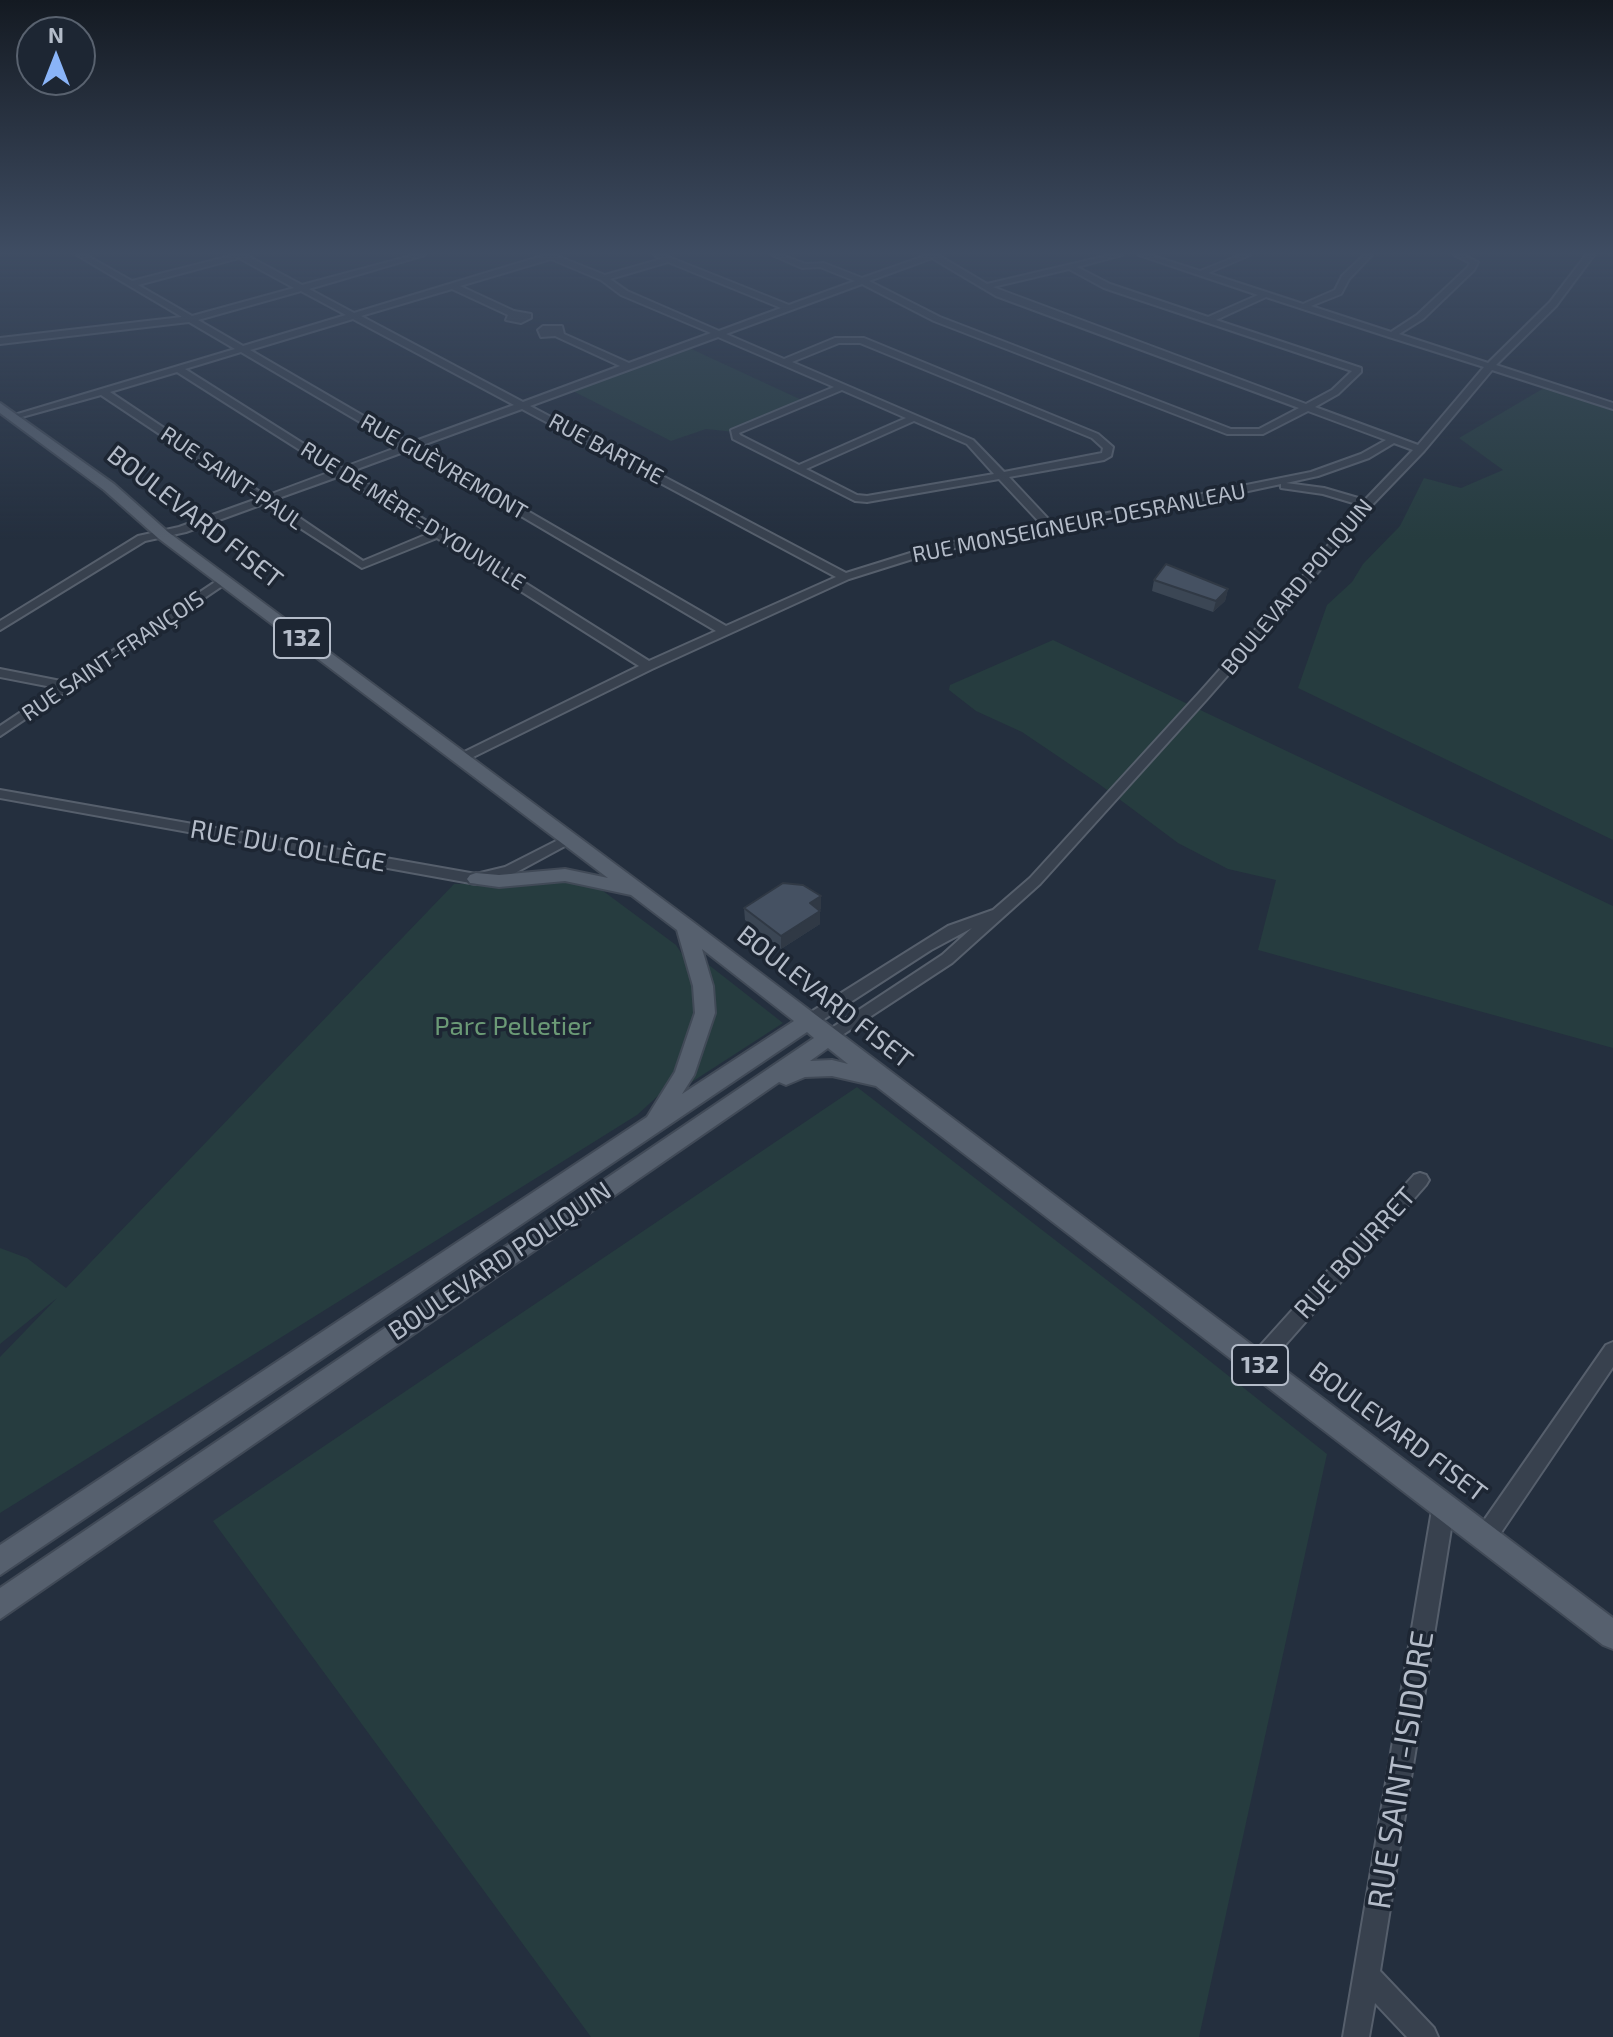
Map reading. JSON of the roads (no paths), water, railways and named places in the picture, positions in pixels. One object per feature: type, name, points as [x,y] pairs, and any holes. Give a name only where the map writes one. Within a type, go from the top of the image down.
[{"type":"main road","name":"BOULEVARD FISET","points":[[0,407],[109,487],[163,535],[644,895],[1613,1635]]},
{"type":"main road","points":[[476,879],[586,877],[644,895]]},
{"type":"main road","points":[[652,1124],[684,1075],[705,1013],[703,986],[686,927]]},
{"type":"main road","name":"BOULEVARD POLIQUIN","points":[[0,1561],[809,1021]]},
{"type":"main road","name":"BOULEVARD POLIQUIN","points":[[0,1605],[830,1037]]},
{"type":"main road","points":[[739,1099],[802,1069],[832,1068],[884,1081]]},
{"type":"street","points":[[14,418],[243,350]]},
{"type":"street","name":"RUE GUÈVREMONT","points":[[243,350],[725,631]]},
{"type":"street","name":"RUE BARTHE","points":[[419,350],[845,577]]},
{"type":"street","points":[[593,350],[629,367]]},
{"type":"street","points":[[0,626],[142,538],[163,535],[265,500],[675,350]]},
{"type":"street","points":[[756,350],[970,442],[1051,528]]},
{"type":"street","points":[[784,362],[813,350]]},
{"type":"street","points":[[842,387],[734,432],[736,437],[855,498],[867,499],[1100,458],[1107,454],[1108,447],[1095,436],[886,350]]},
{"type":"street","points":[[1018,350],[1230,432],[1260,432],[1335,392],[1358,370],[1296,350]]},
{"type":"street","points":[[1153,350],[1420,449]]},
{"type":"street","points":[[1440,350],[1613,406]]},
{"type":"street","name":"BOULEVARD POLIQUIN","points":[[830,1037],[947,959],[1035,881],[1203,696],[1371,500],[1506,350]]},
{"type":"street","name":"RUE DE MÈRE-D'YOUVILLE","points":[[177,368],[648,666]]},
{"type":"street","name":"RUE SAINT-PAUL","points":[[102,391],[362,565],[439,533]]},
{"type":"street","points":[[798,469],[914,418]]},
{"type":"street","name":"RUE MONSEIGNEUR-DESRANLEAU","points":[[463,758],[648,666],[845,577],[936,548],[1302,477],[1365,456],[1394,439]]},
{"type":"street","points":[[1302,477],[1324,491]]},
{"type":"street","points":[[1302,477],[1371,500]]},
{"type":"street","points":[[1260,487],[1293,486],[1371,500]]},
{"type":"street","name":"RUE SAINT-FRANÇOIS","points":[[0,732],[225,580]]},
{"type":"street","points":[[0,673],[68,686]]},
{"type":"street","points":[[0,718],[17,721]]},
{"type":"street","name":"RUE DU COLLÈGE","points":[[0,794],[476,879],[510,870],[569,840]]},
{"type":"street","name":"BOULEVARD POLIQUIN","points":[[809,1021],[953,930],[998,913]]},
{"type":"street","name":"RUE BOURRET","points":[[1257,1363],[1420,1180]]},
{"type":"street","points":[[1486,1536],[1610,1364]]},
{"type":"street","name":"RUE SAINT-ISIDORE","points":[[1356,2037],[1444,1504]]},
{"type":"street","points":[[1367,1976],[1425,2037]]},
{"type":"park label","name":"Parc Pelletier","points":[[513,1026]]}]
